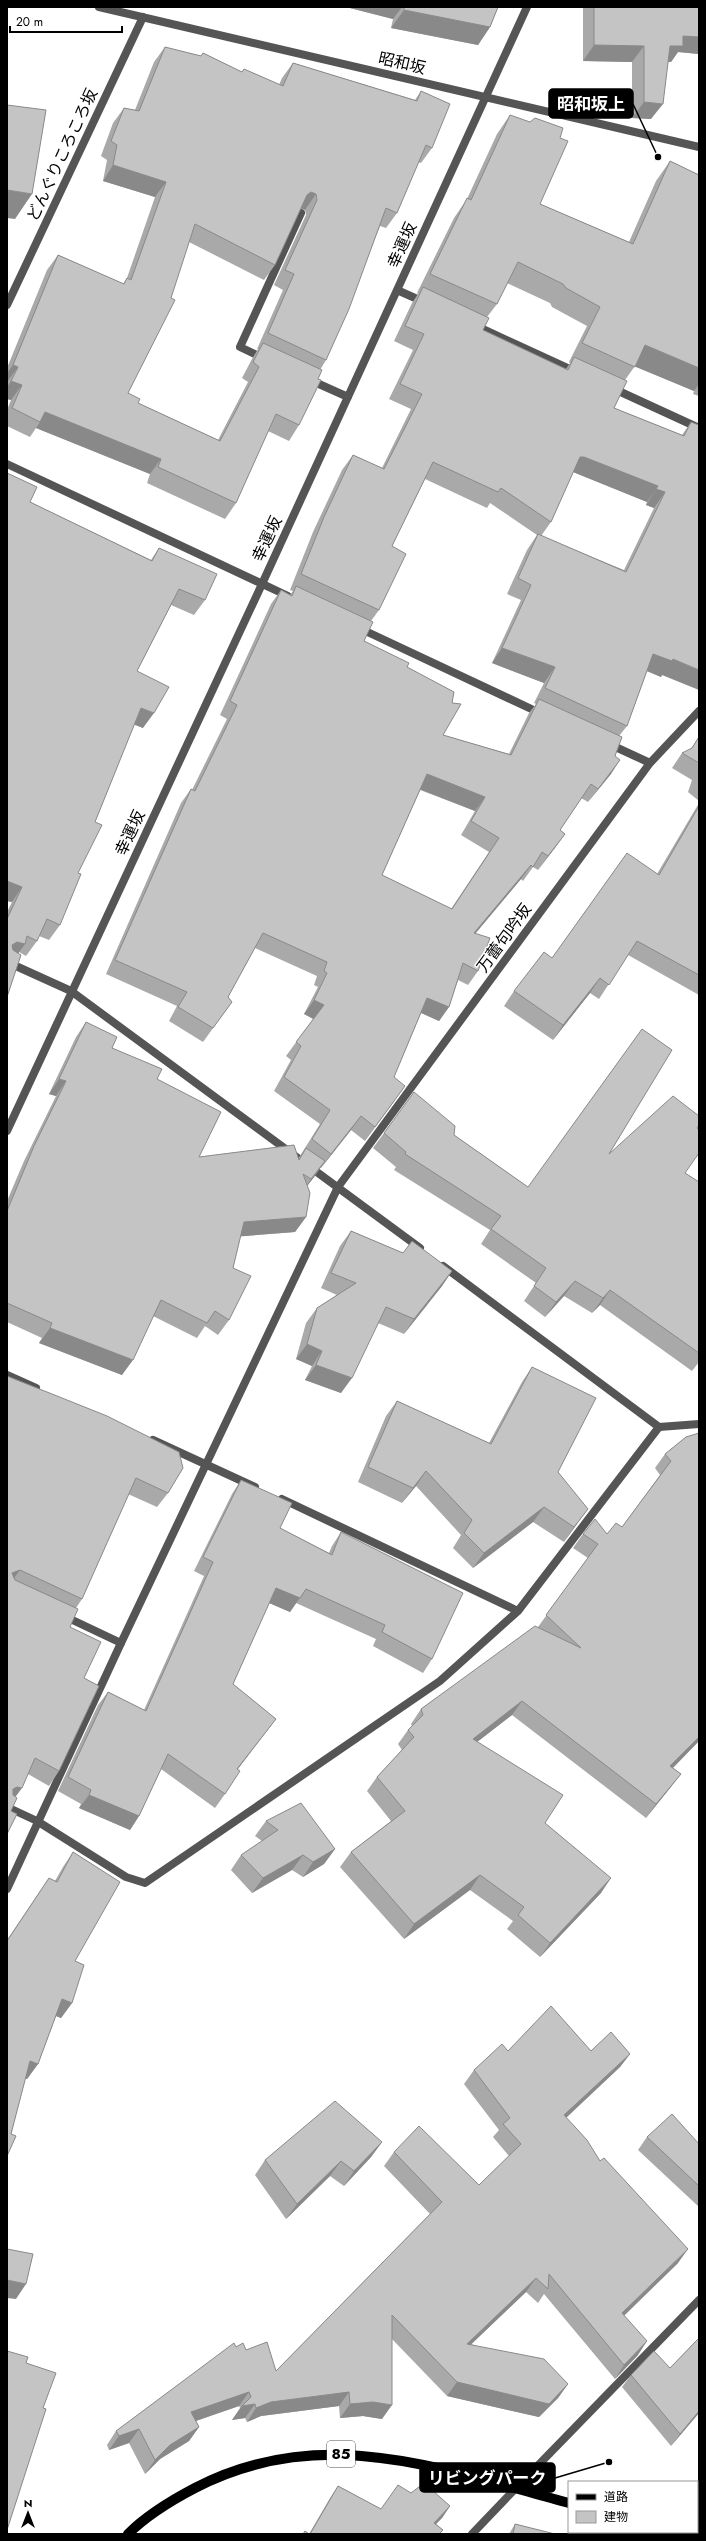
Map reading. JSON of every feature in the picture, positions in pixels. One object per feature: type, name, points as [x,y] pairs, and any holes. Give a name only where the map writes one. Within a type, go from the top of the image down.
[{"type":"main road","name":"85","points":[[128,2534],[173,2499],[218,2476],[265,2460],[314,2455],[360,2454],[407,2460],[568,2503]]},
{"type":"street","name":"昭和坂","points":[[99,7],[699,148]]},
{"type":"street","name":"幸運坂","points":[[7,1130],[262,584],[527,7]]},
{"type":"street","name":"どんぐりころころ坂","points":[[7,305],[143,17]]},
{"type":"street","points":[[276,364],[240,347],[301,213]]},
{"type":"street","points":[[397,290],[434,307]]},
{"type":"street","points":[[462,320],[584,376]]},
{"type":"street","points":[[305,377],[348,397]]},
{"type":"street","points":[[606,385],[699,428]]},
{"type":"street","points":[[7,464],[294,598]]},
{"type":"street","points":[[351,625],[550,717]]},
{"type":"street","name":"万蕾句吟坂","points":[[7,1889],[37,1821],[121,1642],[338,1187],[650,764],[699,710]]},
{"type":"street","points":[[600,740],[650,764]]},
{"type":"street","points":[[7,962],[71,991],[338,1187],[659,1427],[699,1424]]},
{"type":"street","points":[[7,1375],[43,1391]]},
{"type":"street","points":[[7,1807],[37,1821],[126,1877],[145,1883],[440,1681],[518,1611],[659,1427]]},
{"type":"street","points":[[142,1435],[267,1492],[518,1611]]},
{"type":"street","points":[[57,1613],[121,1642]]},
{"type":"street","points":[[472,2534],[699,2300]]},
{"type":"building","points":[[404,7],[498,7],[490,27],[404,10]]},
{"type":"building","points":[[594,7],[699,7],[699,37],[683,36],[683,46],[670,46],[663,104],[644,102],[644,46],[594,45]]},
{"type":"building","points":[[165,47],[201,56],[203,53],[242,72],[244,69],[283,86],[293,63],[417,101],[421,91],[450,104],[432,148],[426,145],[397,213],[386,208],[349,309],[326,360],[268,333],[294,274],[285,270],[317,200],[316,194],[311,192],[307,195],[275,265],[195,224],[171,298],[175,300],[128,393],[140,399],[138,403],[220,441],[259,367],[253,362],[263,343],[322,370],[318,379],[321,380],[299,425],[276,414],[236,503],[158,467],[161,459],[45,412],[40,422],[12,408],[22,385],[11,381],[18,367],[13,365],[58,255],[124,284],[127,278],[131,280],[166,182],[113,165],[117,145],[111,141],[124,108],[139,111]]},
{"type":"building","points":[[7,105],[46,110],[32,194],[7,190]]},
{"type":"building","points":[[510,115],[530,122],[535,118],[563,128],[560,138],[568,141],[540,204],[633,244],[670,161],[699,175],[699,368],[645,345],[635,367],[582,343],[600,307],[566,288],[563,284],[518,262],[497,304],[430,274],[467,198],[471,200]]},
{"type":"building","points":[[423,287],[489,318],[483,330],[568,370],[574,357],[627,381],[614,408],[684,436],[691,422],[699,425],[699,670],[673,659],[672,661],[653,654],[627,726],[545,688],[555,667],[502,648],[531,585],[518,578],[538,534],[626,572],[665,492],[656,489],[658,486],[584,457],[580,457],[551,522],[501,488],[498,492],[433,462],[392,546],[406,554],[379,610],[301,574],[324,517],[353,455],[384,469],[422,394],[400,384],[424,334],[405,326]]},
{"type":"building","points":[[7,473],[37,487],[30,502],[152,561],[159,548],[217,574],[205,600],[179,589],[137,671],[169,687],[154,713],[141,708],[95,822],[102,825],[78,873],[81,874],[60,925],[47,919],[37,941],[27,936],[25,944],[17,942],[12,945],[13,950],[21,955],[7,997],[7,919],[22,887],[7,881]]},
{"type":"building","points":[[296,586],[373,622],[364,641],[409,663],[407,667],[454,692],[452,703],[461,704],[443,735],[511,755],[539,699],[622,737],[615,756],[620,760],[598,789],[591,784],[560,830],[565,834],[548,856],[542,852],[533,867],[531,865],[474,933],[490,938],[478,971],[463,963],[449,1007],[427,998],[394,1077],[405,1086],[375,1127],[361,1116],[331,1154],[312,1139],[330,1110],[284,1077],[301,1046],[296,1042],[324,1005],[314,1000],[327,973],[324,971],[327,962],[263,933],[228,997],[232,1002],[213,1028],[178,1007],[187,992],[115,960],[191,789],[195,791],[237,705],[230,701],[281,590],[292,596]],"holes":[[[427,774],[485,797],[471,821],[499,838],[452,909],[382,875]]]},
{"type":"building","points":[[699,737],[699,763],[682,753],[692,748]]},
{"type":"building","points":[[699,806],[699,975],[637,941],[609,985],[600,978],[563,1025],[514,991],[544,952],[552,958],[627,853],[659,875]]},
{"type":"building","points":[[86,1022],[117,1037],[112,1048],[162,1069],[157,1079],[221,1112],[199,1157],[294,1145],[299,1160],[306,1148],[325,1161],[311,1179],[303,1174],[310,1193],[306,1217],[244,1222],[233,1268],[251,1276],[229,1320],[215,1311],[207,1323],[161,1300],[133,1360],[50,1328],[52,1323],[7,1303],[7,1211],[34,1146],[66,1081],[59,1079]]},
{"type":"building","points":[[642,1029],[672,1050],[609,1154],[673,1096],[699,1116],[699,1125],[697,1128],[699,1130],[699,1153],[685,1173],[699,1182],[699,1353],[610,1290],[603,1298],[575,1281],[556,1302],[534,1286],[546,1268],[491,1229],[501,1216],[405,1154],[406,1152],[384,1133],[414,1092],[455,1126],[454,1135],[528,1187]]},
{"type":"building","points":[[351,1231],[403,1253],[412,1241],[452,1271],[414,1319],[386,1307],[352,1378],[316,1365],[322,1351],[307,1344],[317,1308],[356,1283],[331,1273]]},
{"type":"building","points":[[532,1367],[596,1398],[558,1472],[588,1509],[574,1527],[544,1507],[484,1553],[464,1533],[472,1520],[426,1471],[413,1488],[368,1467],[397,1401],[491,1444]]},
{"type":"building","points":[[7,1376],[107,1416],[179,1452],[183,1468],[168,1493],[136,1478],[82,1599],[20,1570],[12,1573],[15,1580],[78,1609],[70,1627],[101,1642],[84,1678],[99,1686],[59,1771],[35,1758],[22,1788],[17,1787],[13,1789],[13,1795],[17,1798],[11,1811],[17,1814],[7,1834]]},
{"type":"building","points":[[699,1433],[699,1737],[670,1766],[681,1774],[656,1804],[522,1701],[473,1739],[563,1795],[545,1823],[611,1878],[550,1943],[518,1915],[524,1907],[480,1875],[414,1924],[351,1852],[405,1811],[377,1777],[414,1737],[408,1730],[423,1715],[421,1709],[535,1626],[581,1648],[546,1615],[598,1544],[583,1534],[595,1519],[607,1534],[616,1523],[622,1527],[671,1461],[665,1454],[686,1437]]},
{"type":"building","points":[[241,1480],[292,1503],[280,1528],[332,1555],[341,1532],[463,1593],[432,1659],[382,1632],[385,1625],[306,1589],[300,1598],[276,1588],[233,1684],[276,1719],[237,1769],[240,1771],[225,1794],[168,1754],[139,1816],[89,1795],[91,1790],[68,1777],[108,1692],[146,1711],[213,1562],[203,1557]]},
{"type":"building","points":[[301,1803],[335,1849],[313,1862],[303,1855],[263,1878],[241,1855],[278,1830],[266,1821]]},
{"type":"building","points":[[73,1852],[120,1882],[75,1961],[84,1965],[72,2003],[62,1999],[38,2064],[30,2061],[11,2134],[16,2136],[7,2156],[7,1941],[49,1878],[57,1882]]},
{"type":"building","points":[[551,2006],[591,2051],[611,2032],[630,2054],[564,2115],[587,2140],[600,2161],[604,2158],[688,2249],[622,2313],[647,2341],[624,2365],[549,2274],[548,2289],[536,2278],[467,2344],[544,2359],[568,2384],[549,2404],[457,2382],[392,2315],[392,2405],[373,2402],[350,2404],[349,2392],[271,2402],[256,2408],[255,2404],[242,2406],[251,2397],[249,2392],[191,2412],[199,2427],[170,2445],[155,2460],[139,2429],[119,2436],[116,2431],[234,2343],[236,2347],[243,2343],[246,2350],[267,2342],[276,2371],[442,2202],[394,2152],[419,2126],[479,2185],[521,2144],[503,2124],[510,2118],[474,2070],[502,2044],[508,2051]]},
{"type":"building","points":[[335,2101],[382,2142],[354,2171],[341,2161],[297,2204],[265,2160]]},
{"type":"building","points":[[672,2114],[699,2144],[699,2186],[647,2137]]},
{"type":"building","points":[[7,2249],[33,2254],[26,2284],[7,2280]]},
{"type":"building","points":[[699,2338],[699,2411],[680,2434],[631,2375],[654,2351],[670,2368]]},
{"type":"building","points":[[7,2351],[28,2357],[26,2363],[56,2373],[43,2408],[46,2409],[7,2530]]},
{"type":"building","points":[[424,2483],[450,2506],[434,2523],[443,2530],[439,2534],[310,2534],[338,2486],[381,2509],[398,2485],[411,2493]]},
{"type":"building","points":[[515,2524],[555,2534],[513,2534]]},
{"type":"place","name":"昭和坂上","points":[[658,157]]},
{"type":"place","name":"リビングパーク","points":[[609,2462]]}]
